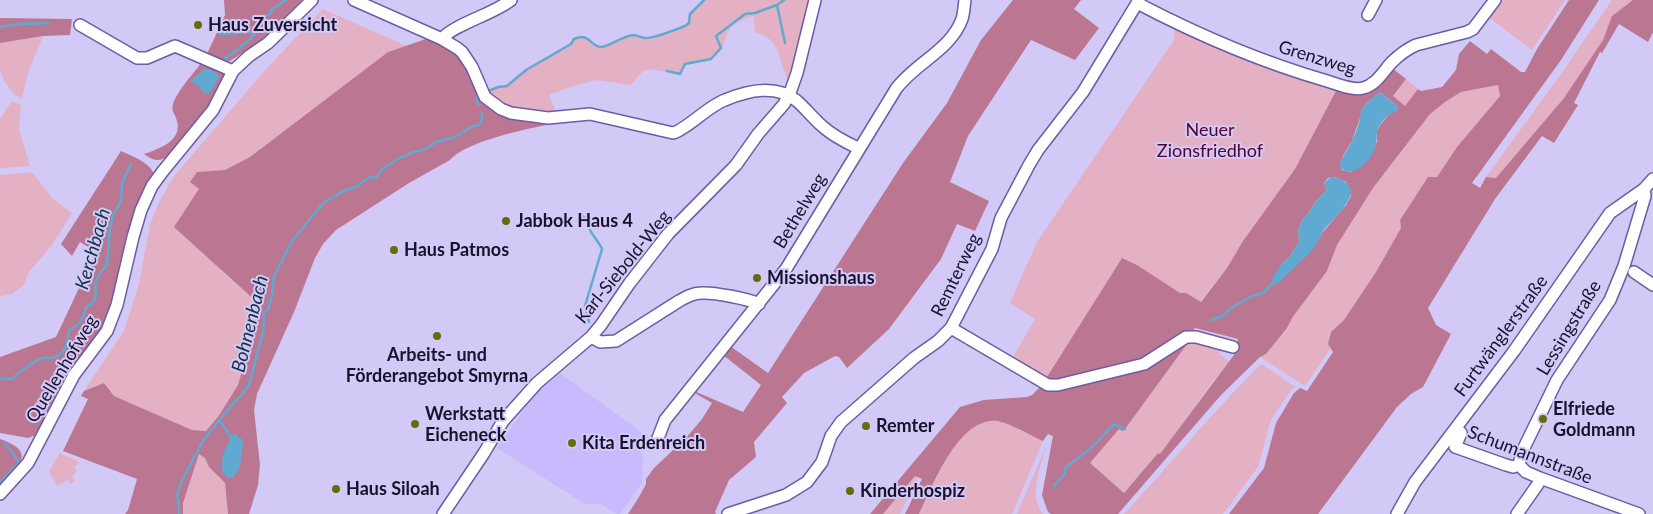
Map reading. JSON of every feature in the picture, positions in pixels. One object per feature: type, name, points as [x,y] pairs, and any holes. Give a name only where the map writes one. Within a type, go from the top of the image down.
[{"type":"street","name":"Quellenhofweg","points":[[0,494],[28,463],[74,375],[107,331],[117,304],[142,210],[152,186],[162,171],[213,110],[233,71],[249,56],[268,43],[312,0]]},
{"type":"street","points":[[354,0],[442,39],[462,52],[472,67],[482,92],[488,100],[501,109],[519,115],[548,118],[590,114],[673,133],[680,130],[713,105],[741,94],[758,90],[776,90],[789,95],[833,135],[858,148]]},
{"type":"street","points":[[442,39],[449,32],[490,13],[511,0]]},
{"type":"street","name":"Karl-Siebold-Weg","points":[[443,514],[484,454],[503,421],[538,383],[591,337],[668,234],[736,166],[758,134],[784,104],[797,73],[815,0]]},
{"type":"street","name":"Bethelweg","points":[[658,438],[665,420],[786,269],[858,148],[901,81],[954,34],[962,18],[966,0]]},
{"type":"street","points":[[1368,15],[1376,0]]},
{"type":"street","name":"Grenzweg","points":[[1138,1],[1199,34],[1306,74],[1358,89],[1374,83],[1392,62],[1416,45],[1468,32],[1473,29],[1495,0]]},
{"type":"street","name":"Remterweg","points":[[728,514],[748,510],[797,490],[822,462],[831,436],[841,422],[951,328],[992,249],[1001,218],[1029,165],[1038,150],[1084,92],[1138,1]]},
{"type":"street","points":[[80,25],[137,58],[147,58],[175,46],[233,71]]},
{"type":"street","points":[[1644,189],[1653,179]]},
{"type":"street","name":"Furtwänglerstraße","points":[[1397,514],[1415,482],[1514,351],[1610,213],[1644,189]]},
{"type":"street","name":"Lessingstraße","points":[[1520,465],[1522,452],[1557,380],[1610,300],[1624,266],[1645,196],[1644,189]]},
{"type":"street","points":[[1634,272],[1653,285]]},
{"type":"street","points":[[591,337],[600,342],[616,341],[679,301],[701,292],[734,297],[759,304]]},
{"type":"street","points":[[951,328],[1048,385],[1058,385],[1144,364],[1186,337],[1196,337],[1233,347]]},
{"type":"street","name":"Schumannstraße","points":[[1456,428],[1461,433],[1455,447],[1513,467],[1520,465],[1526,472],[1540,478],[1639,514]]},
{"type":"street","points":[[1517,514],[1538,484],[1540,478]]},
{"type":"shaded area","points":[[224,0],[302,0],[259,42],[230,61],[223,61],[207,54],[225,15]]},
{"type":"shaded area","points":[[1013,0],[1081,0],[1074,9],[1099,28],[1075,60],[1031,40],[968,136],[950,182],[989,201],[975,231],[957,224],[941,259],[889,329],[847,368],[839,357],[835,356],[804,373],[782,397],[787,403],[754,442],[756,457],[729,480],[715,512],[716,514],[628,514],[646,484],[646,479],[654,468],[686,438],[702,419],[712,403],[694,391],[743,412],[761,385],[723,355],[730,346],[768,373],[903,163],[947,103],[981,40]]},
{"type":"shaded area","points":[[1569,0],[1599,0],[1561,60],[1472,183],[1480,188],[1486,177],[1496,178],[1564,98],[1603,40],[1612,16],[1633,0],[1653,0],[1653,32],[1648,42],[1619,24],[1602,53],[1600,52],[1574,103],[1578,105],[1554,143],[1542,136],[1495,199],[1428,308],[1436,325],[1451,334],[1423,387],[1411,394],[1397,407],[1318,514],[1229,514],[1264,468],[1276,423],[1294,393],[1300,388],[1307,391],[1333,352],[1328,344],[1331,332],[1344,320],[1376,272],[1401,228],[1400,220],[1428,177],[1437,177],[1457,147],[1500,96],[1498,85],[1461,92],[1430,114],[1373,188],[1337,245],[1327,271],[1292,318],[1287,328],[1266,354],[1260,357],[1221,395],[1118,514],[1051,514],[1048,512],[1042,495],[1053,436],[1048,434],[1043,441],[1013,426],[997,421],[983,423],[970,430],[959,441],[940,471],[919,514],[905,514],[922,479],[915,476],[883,514],[870,514],[960,407],[984,400],[1027,397],[1040,387],[1045,390],[1054,390],[1145,367],[1190,340],[1125,429],[1123,431],[1119,429],[1090,463],[1124,493],[1158,453],[1160,454],[1234,355],[1238,339],[1195,328],[1192,333],[1149,357],[1055,382],[1047,377],[1122,258],[1137,265],[1180,293],[1186,293],[1201,302],[1227,268],[1243,241],[1295,169],[1337,89],[1354,91],[1392,68],[1406,79],[1393,96],[1405,106],[1418,89],[1421,91],[1442,87],[1456,70],[1459,54],[1470,41],[1487,54],[1491,49],[1521,72],[1525,72],[1537,49]],"holes":[[[1380,92],[1396,105],[1398,110],[1390,113],[1381,124],[1377,131],[1377,142],[1351,172],[1342,170],[1343,156],[1352,141],[1361,110]],[[1335,177],[1346,182],[1351,196],[1346,205],[1322,233],[1316,244],[1275,284],[1282,263],[1288,259],[1299,242],[1298,231],[1302,220],[1327,190],[1324,183],[1328,178]]]},
{"type":"shaded area","points":[[0,18],[72,19],[70,35],[43,36],[0,43]]},
{"type":"shaded area","points":[[426,39],[461,55],[480,95],[545,122],[546,125],[481,142],[468,148],[336,230],[323,244],[315,258],[294,312],[257,394],[254,410],[260,465],[258,485],[249,514],[228,514],[225,483],[209,467],[205,458],[199,454],[183,503],[183,514],[125,514],[128,510],[137,479],[63,451],[88,399],[81,396],[84,391],[104,383],[114,396],[192,430],[206,431],[218,417],[238,385],[261,306],[174,227],[199,189],[190,182],[197,172],[225,170],[250,157],[388,52]]},
{"type":"shaded area","points":[[202,62],[225,73],[215,98],[171,154],[158,160],[148,157],[144,154],[163,146],[174,138],[178,126],[173,104],[182,88]]},
{"type":"shaded area","points":[[121,151],[144,163],[154,174],[105,325],[36,435],[28,438],[0,433],[0,357],[56,337],[96,252],[80,242],[72,256],[61,244]]},
{"type":"shaded area","name":"Kita Erdenreich","points":[[560,373],[648,437],[639,448],[643,457],[642,483],[620,514],[601,504],[585,504],[497,448],[533,396]]},
{"type":"shaded area","points":[[0,439],[18,449],[21,459],[14,471],[0,484]]},
{"type":"green space","points":[[704,0],[810,0],[789,82],[775,46],[770,40],[755,32],[754,17],[752,16],[738,22],[731,28],[717,55],[703,61],[685,64],[681,74],[649,69],[642,72],[631,85],[597,80],[549,95],[557,114],[508,111],[485,93],[507,85],[526,70],[571,44],[574,39],[579,37],[586,38],[601,47],[629,36],[649,38],[685,26],[689,23],[690,14]]},
{"type":"green space","points":[[1500,0],[1565,0],[1532,50],[1487,16]]},
{"type":"green space","points":[[1612,0],[1633,0],[1612,16],[1603,40],[1564,98],[1496,178],[1486,177],[1561,74]]},
{"type":"green space","points":[[323,9],[406,46],[388,52],[250,157],[225,170],[197,172],[190,182],[200,189],[222,272],[261,306],[238,385],[218,417],[207,431],[192,430],[114,396],[104,383],[84,391],[124,331],[139,284],[150,224],[159,202],[174,176],[268,67]]},
{"type":"green space","name":"Neuer Zionsfriedhof","points":[[1175,27],[1337,89],[1295,169],[1243,241],[1227,268],[1200,302],[1186,293],[1180,294],[1137,265],[1122,258],[1047,377],[1012,359],[1035,319],[1010,303],[1037,242],[1174,40]]},
{"type":"green space","points":[[43,36],[28,73],[22,98],[18,97],[8,86],[1,72],[0,43]]},
{"type":"green space","points":[[1406,79],[1418,89],[1405,106],[1393,96]]},
{"type":"green space","points":[[1498,85],[1500,96],[1457,147],[1437,178],[1428,177],[1400,220],[1401,228],[1376,272],[1344,320],[1331,332],[1328,344],[1331,348],[1305,386],[1260,357],[1266,354],[1287,328],[1292,318],[1327,271],[1337,245],[1373,188],[1430,114],[1461,92]]},
{"type":"green space","points":[[12,101],[21,105],[19,129],[30,166],[0,168],[0,119]]},
{"type":"green space","points":[[32,172],[52,198],[72,213],[52,245],[29,272],[23,286],[12,294],[0,296],[0,175]]},
{"type":"green space","points":[[1190,340],[1223,347],[1219,354],[1229,361],[1223,380],[1217,376],[1160,455],[1158,453],[1124,493],[1089,463],[1119,428],[1123,431],[1125,429]]},
{"type":"green space","points":[[1260,365],[1263,365],[1295,387],[1271,420],[1258,467],[1223,514],[1124,514],[1225,401]]},
{"type":"green space","points":[[998,420],[1043,441],[1012,514],[919,514],[937,476],[953,448],[962,437],[982,422]]},
{"type":"green space","points":[[1046,446],[1036,490],[1036,498],[1043,514],[1017,514]]},
{"type":"green space","points":[[60,453],[79,462],[74,467],[77,470],[72,477],[75,480],[71,484],[68,480],[57,486],[49,471]]},
{"type":"green space","points":[[199,454],[205,458],[209,467],[225,483],[228,514],[183,514],[183,503]]},
{"type":"green space","points":[[915,476],[918,477],[900,514],[883,514]]},
{"type":"water","points":[[206,68],[219,76],[211,92],[205,94],[192,80]]},
{"type":"water","points":[[1380,92],[1396,105],[1398,110],[1386,117],[1380,125],[1377,131],[1376,144],[1369,159],[1356,170],[1346,172],[1339,166],[1356,131],[1361,110]]},
{"type":"water","points":[[1331,177],[1342,180],[1350,187],[1351,193],[1348,200],[1323,231],[1312,250],[1278,283],[1273,284],[1272,278],[1299,242],[1298,231],[1302,220],[1327,190],[1324,183]]},
{"type":"water","points":[[235,434],[243,440],[241,460],[236,474],[233,478],[228,478],[222,469],[222,458],[231,437]]},
{"type":"waterway","name":"Kerchbach","points":[[223,62],[224,59],[253,36],[262,18],[270,14],[272,9],[286,0]]},
{"type":"waterway","name":"Bohnenbach","points":[[486,92],[498,87],[507,86],[526,70],[571,44],[574,39],[579,37],[586,38],[601,47],[629,36],[635,35],[649,38],[685,26],[689,23],[690,14],[704,0]]},
{"type":"waterway","name":"Bohnenbach","points":[[667,71],[680,74],[685,64],[711,59],[721,48],[716,36],[745,14],[755,13],[777,5],[784,0]]},
{"type":"waterway","points":[[777,5],[785,43]]},
{"type":"waterway","points":[[0,27],[48,23]]},
{"type":"waterway","points":[[220,34],[256,32]]},
{"type":"waterway","name":"Bohnenbach","points":[[479,105],[476,99],[480,95]]},
{"type":"waterway","name":"Bohnenbach","points":[[179,514],[177,496],[181,482],[204,439],[249,385],[264,328],[264,312],[268,310],[272,295],[274,276],[292,241],[325,202],[370,177],[377,177],[381,170],[401,157],[426,149],[436,142],[455,137],[471,127],[479,125],[482,113]]},
{"type":"waterway","name":"Kerchbach","points":[[0,379],[12,379],[36,361],[59,355],[67,342],[69,330],[76,326],[84,315],[86,307],[91,305],[96,297],[95,283],[107,265],[113,215],[121,201],[122,183],[131,164]]},
{"type":"waterway","name":"Bohnenbach","points":[[579,213],[588,221],[591,232],[602,249],[585,306],[589,322]]},
{"type":"waterway","points":[[1211,320],[1225,315],[1228,310],[1252,296],[1263,293],[1274,282]]},
{"type":"waterway","points":[[219,420],[231,437]]},
{"type":"waterway","points":[[1054,486],[1065,473],[1066,467],[1090,449],[1114,424],[1125,429]]},
{"type":"waterway","points":[[0,483],[19,462],[5,443]]},
{"type":"place","name":"Haus Zuversicht","points":[[198,25]]},
{"type":"place","name":"Jabbok Haus 4","points":[[506,221]]},
{"type":"place","name":"Haus Patmos","points":[[394,250]]},
{"type":"place","name":"Missionshaus","points":[[757,278]]},
{"type":"place","name":"Arbeits- und Förderangebot Smyrna","points":[[437,336]]},
{"type":"place","name":"Elfriede Goldmann","points":[[1543,419]]},
{"type":"place","name":"Werkstatt Eicheneck","points":[[415,424]]},
{"type":"place","name":"Remter","points":[[866,426]]},
{"type":"place","name":"Kita Erdenreich","points":[[572,443]]},
{"type":"place","name":"Haus Siloah","points":[[336,489]]},
{"type":"place","name":"Kinderhospiz","points":[[850,491]]}]
